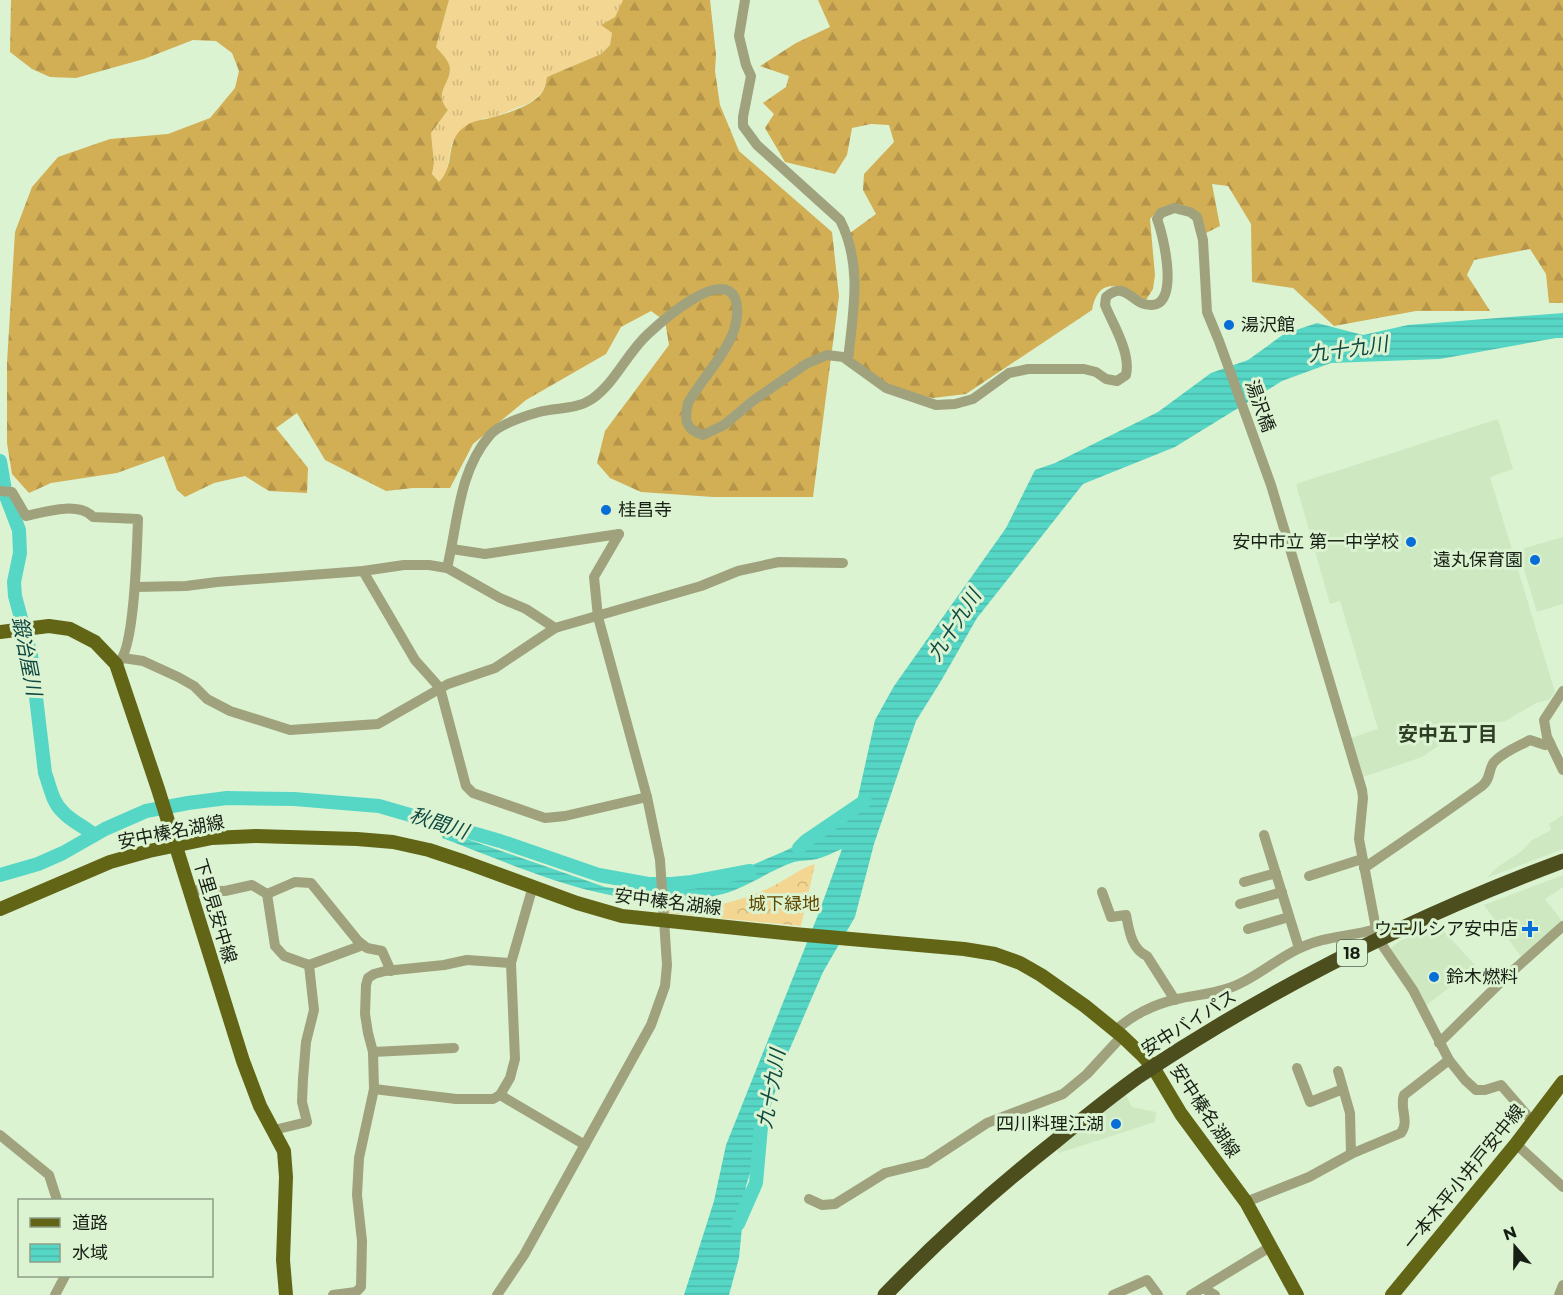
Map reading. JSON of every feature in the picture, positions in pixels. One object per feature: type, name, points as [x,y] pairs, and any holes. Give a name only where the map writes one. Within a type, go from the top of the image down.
[{"type":"highway","name":"安中バイパス","points":[[885,1295],[927,1251],[1005,1181],[1117,1092],[1153,1067],[1262,1000],[1377,934],[1563,861]]},
{"type":"main road","name":"下里見安中線","points":[[0,632],[49,626],[78,632],[96,642],[120,661],[175,846],[243,1061],[260,1106],[284,1151],[286,1178],[283,1260],[286,1295]]},
{"type":"main road","name":"安中榛名湖線","points":[[0,909],[110,862],[212,838],[256,836],[357,839],[393,842],[429,850],[603,911],[665,915],[800,934],[981,951],[1008,958],[1041,975],[1085,1006],[1119,1033],[1153,1067],[1181,1114],[1246,1202],[1298,1295]]},
{"type":"main road","name":"一本木平小井戸安中線","points":[[1392,1295],[1516,1144],[1563,1082]]},
{"type":"street","points":[[447,568],[460,503],[472,460],[492,433],[540,412],[578,406],[592,399],[615,377],[646,335],[683,305],[706,292],[719,289],[728,291],[736,300],[737,316],[729,340],[688,403],[687,423],[693,431],[703,435],[714,431],[754,400],[816,358],[836,355],[848,360],[856,290],[847,234],[840,220],[757,145],[743,126],[751,76],[739,36],[745,0]]},
{"type":"street","name":"湯沢橋","points":[[848,360],[886,388],[936,405],[955,404],[973,399],[1009,373],[1028,369],[1084,369],[1096,372],[1106,379],[1117,381],[1126,375],[1127,362],[1105,305],[1106,297],[1116,290],[1123,290],[1135,300],[1152,305],[1160,301],[1164,296],[1168,279],[1163,238],[1157,219],[1161,213],[1174,208],[1190,212],[1197,217],[1203,240],[1207,312],[1270,483],[1362,790],[1364,798],[1359,839],[1377,934]]},
{"type":"street","points":[[0,491],[12,492],[26,516],[47,511],[82,508],[93,517],[138,519],[135,587],[120,661],[143,661],[194,686],[207,699],[230,711],[290,730],[378,724],[440,688],[495,669],[555,628],[701,586],[738,571],[779,562],[843,563]]},
{"type":"street","points":[[452,549],[485,554],[619,534],[594,577],[598,617],[647,797],[660,860],[665,915],[668,965],[659,1005],[524,1255],[497,1295]]},
{"type":"street","points":[[135,587],[186,586],[363,571],[404,565],[429,565],[447,568],[500,598],[526,609],[555,628]]},
{"type":"street","points":[[363,571],[415,660],[440,688],[466,786],[472,793],[545,818],[565,816],[647,797]]},
{"type":"street","points":[[1563,691],[1544,720],[1550,743],[1563,770]]},
{"type":"street","points":[[1309,876],[1363,864],[1439,818],[1484,784],[1488,780],[1492,765],[1500,756],[1530,740],[1545,745],[1550,743]]},
{"type":"street","points":[[1264,835],[1299,948]]},
{"type":"street","points":[[1244,882],[1276,873]]},
{"type":"street","points":[[267,894],[295,882],[311,883],[358,941],[382,951],[391,971]]},
{"type":"street","points":[[189,890],[225,891],[252,885],[267,894]]},
{"type":"street","points":[[374,1089],[456,1099],[493,1099],[500,1095],[510,1078],[514,1059],[511,963],[533,886]]},
{"type":"street","points":[[1102,892],[1111,917],[1126,915],[1131,939],[1142,954],[1147,956],[1175,1000]]},
{"type":"street","points":[[1240,904],[1281,892]]},
{"type":"street","points":[[267,894],[275,946],[284,956],[309,964],[363,945]]},
{"type":"street","points":[[1248,929],[1289,917]]},
{"type":"street","points":[[1439,1043],[1507,976],[1563,926]]},
{"type":"street","points":[[809,1199],[822,1205],[835,1204],[885,1173],[926,1163],[987,1123],[1063,1094],[1086,1074],[1131,1018],[1175,1000],[1232,987],[1299,948],[1322,939],[1359,934],[1377,934],[1413,990],[1449,1060],[1465,1080],[1476,1090],[1501,1085],[1533,1122]]},
{"type":"street","points":[[333,1295],[356,1292],[361,1287],[362,1241],[357,1196],[359,1158],[374,1089],[373,1052],[365,1014],[368,978],[374,974],[467,960],[511,963]]},
{"type":"street","points":[[274,1130],[307,1122],[302,1102],[303,1079],[306,1042],[314,1010],[309,964]]},
{"type":"street","points":[[373,1052],[454,1048]]},
{"type":"street","points":[[1246,1202],[1309,1177],[1352,1154],[1401,1133],[1405,1126],[1402,1101],[1404,1095],[1449,1060]]},
{"type":"street","points":[[1297,1068],[1310,1102],[1343,1089]]},
{"type":"street","points":[[1338,1071],[1350,1113],[1352,1154]]},
{"type":"street","points":[[500,1095],[585,1145]]},
{"type":"street","points":[[0,1135],[49,1175],[57,1199]]},
{"type":"street","points":[[1516,1144],[1563,1187]]},
{"type":"street","points":[[1191,1295],[1270,1247]]},
{"type":"street","points":[[55,1295],[64,1277]]},
{"type":"street","points":[[1113,1295],[1148,1280],[1158,1295]]},
{"type":"street","points":[[1559,1295],[1563,1285]]},
{"type":"street","points":[[1203,1288],[1215,1295]]},
{"type":"shaded area","name":"安中市立 第一中学校","points":[[1498,419],[1513,469],[1490,477],[1555,692],[1549,700],[1538,702],[1505,721],[1466,727],[1422,757],[1360,778],[1348,739],[1378,729],[1340,601],[1330,604],[1296,484]]},
{"type":"shaded area","points":[[1563,537],[1563,604],[1537,612],[1518,550]]},
{"type":"shaded area","points":[[1563,815],[1563,849],[1486,878],[1499,866],[1522,851],[1532,840],[1551,830],[1549,824]]},
{"type":"shaded area","points":[[1563,875],[1563,887],[1545,899],[1563,922],[1522,958],[1484,905]]},
{"type":"shaded area","name":"鈴木燃料","points":[[1438,925],[1476,966],[1423,1008],[1388,950],[1400,941]]},
{"type":"shaded area","points":[[1126,1095],[1132,1107],[1156,1112],[1155,1122],[1059,1153],[1055,1147]]},
{"type":"green space","points":[[11,0],[449,0],[436,47],[450,68],[442,94],[448,110],[431,133],[434,163],[432,174],[439,182],[448,168],[455,138],[467,125],[521,108],[539,96],[547,77],[601,54],[610,45],[612,33],[601,25],[615,17],[623,0],[710,0],[720,105],[739,151],[832,232],[839,296],[813,497],[713,497],[641,492],[610,478],[597,463],[605,431],[669,345],[665,321],[651,311],[621,327],[606,354],[526,400],[473,444],[450,488],[386,491],[325,460],[297,413],[276,428],[308,468],[307,493],[269,491],[245,476],[214,483],[185,497],[177,490],[164,456],[117,473],[51,483],[29,493],[12,474],[7,443],[7,363],[15,232],[32,187],[58,157],[110,139],[168,134],[210,118],[235,88],[239,71],[232,53],[216,41],[193,40],[144,59],[76,78],[50,77],[32,69],[10,52]]},
{"type":"green space","points":[[449,0],[623,0],[615,17],[601,25],[612,33],[610,45],[601,54],[547,77],[543,91],[536,98],[492,118],[484,118],[452,142],[446,174],[439,182],[432,174],[434,163],[431,133],[448,110],[442,94],[450,68],[436,47]]},
{"type":"green space","points":[[818,0],[1563,0],[1563,303],[1549,303],[1546,274],[1530,249],[1474,260],[1467,275],[1490,311],[1416,311],[1334,326],[1293,288],[1252,282],[1251,224],[1228,186],[1212,184],[1220,226],[1204,234],[1195,210],[1175,204],[1160,209],[1150,219],[1155,275],[1153,289],[1146,300],[1121,288],[1106,287],[1095,298],[1092,310],[966,394],[933,398],[903,392],[873,380],[855,362],[850,350],[850,233],[876,214],[863,190],[864,174],[894,142],[889,125],[871,124],[852,128],[847,155],[835,174],[785,162],[765,128],[774,114],[763,103],[786,87],[789,76],[760,66],[796,43],[830,27]]},
{"type":"green space","name":"城下緑地","points":[[815,864],[801,926],[668,913],[667,909],[672,911],[699,908],[739,899],[765,890]]},
{"type":"water","points":[[1563,313],[1563,338],[1440,359],[1331,363],[1282,381],[1175,447],[1083,484],[977,618],[916,721],[874,844],[855,917],[823,972],[785,1060],[746,1186],[739,1258],[729,1295],[684,1295],[714,1201],[726,1145],[842,849],[817,859],[794,862],[723,894],[687,900],[651,900],[615,896],[544,877],[442,838],[444,831],[605,887],[650,894],[708,884],[785,851],[854,815],[875,720],[894,686],[1006,528],[1035,470],[1055,463],[1158,412],[1211,373],[1248,360],[1284,334],[1317,323],[1363,335],[1408,325]]},
{"type":"waterway","name":"鍛冶屋川","points":[[0,461],[6,496],[19,530],[20,553],[14,582],[15,596],[31,655],[45,773],[59,808],[70,819],[94,835]]},
{"type":"waterway","name":"秋間川","points":[[0,875],[38,864],[63,853],[105,829],[146,811],[227,798],[294,799],[379,806],[500,841],[599,875],[648,884],[692,882],[750,871]]},
{"type":"waterway","name":"秋間川","points":[[799,848],[865,801]]},
{"type":"waterway","name":"九十九川","points":[[738,1224],[756,1183],[761,1127]]},
{"type":"place","name":"湯沢館","points":[[1229,325]]},
{"type":"place","name":"桂昌寺","points":[[606,510]]},
{"type":"place","name":"安中市立 第一中学校","points":[[1411,542]]},
{"type":"place","name":"遠丸保育園","points":[[1535,560]]},
{"type":"place","name":"ウエルシア安中店","points":[[1530,929]]},
{"type":"place","name":"鈴木燃料","points":[[1434,977]]},
{"type":"place","name":"四川料理江湖","points":[[1116,1124]]},
{"type":"district","name":"安中五丁目","points":[[1448,734]]}]
